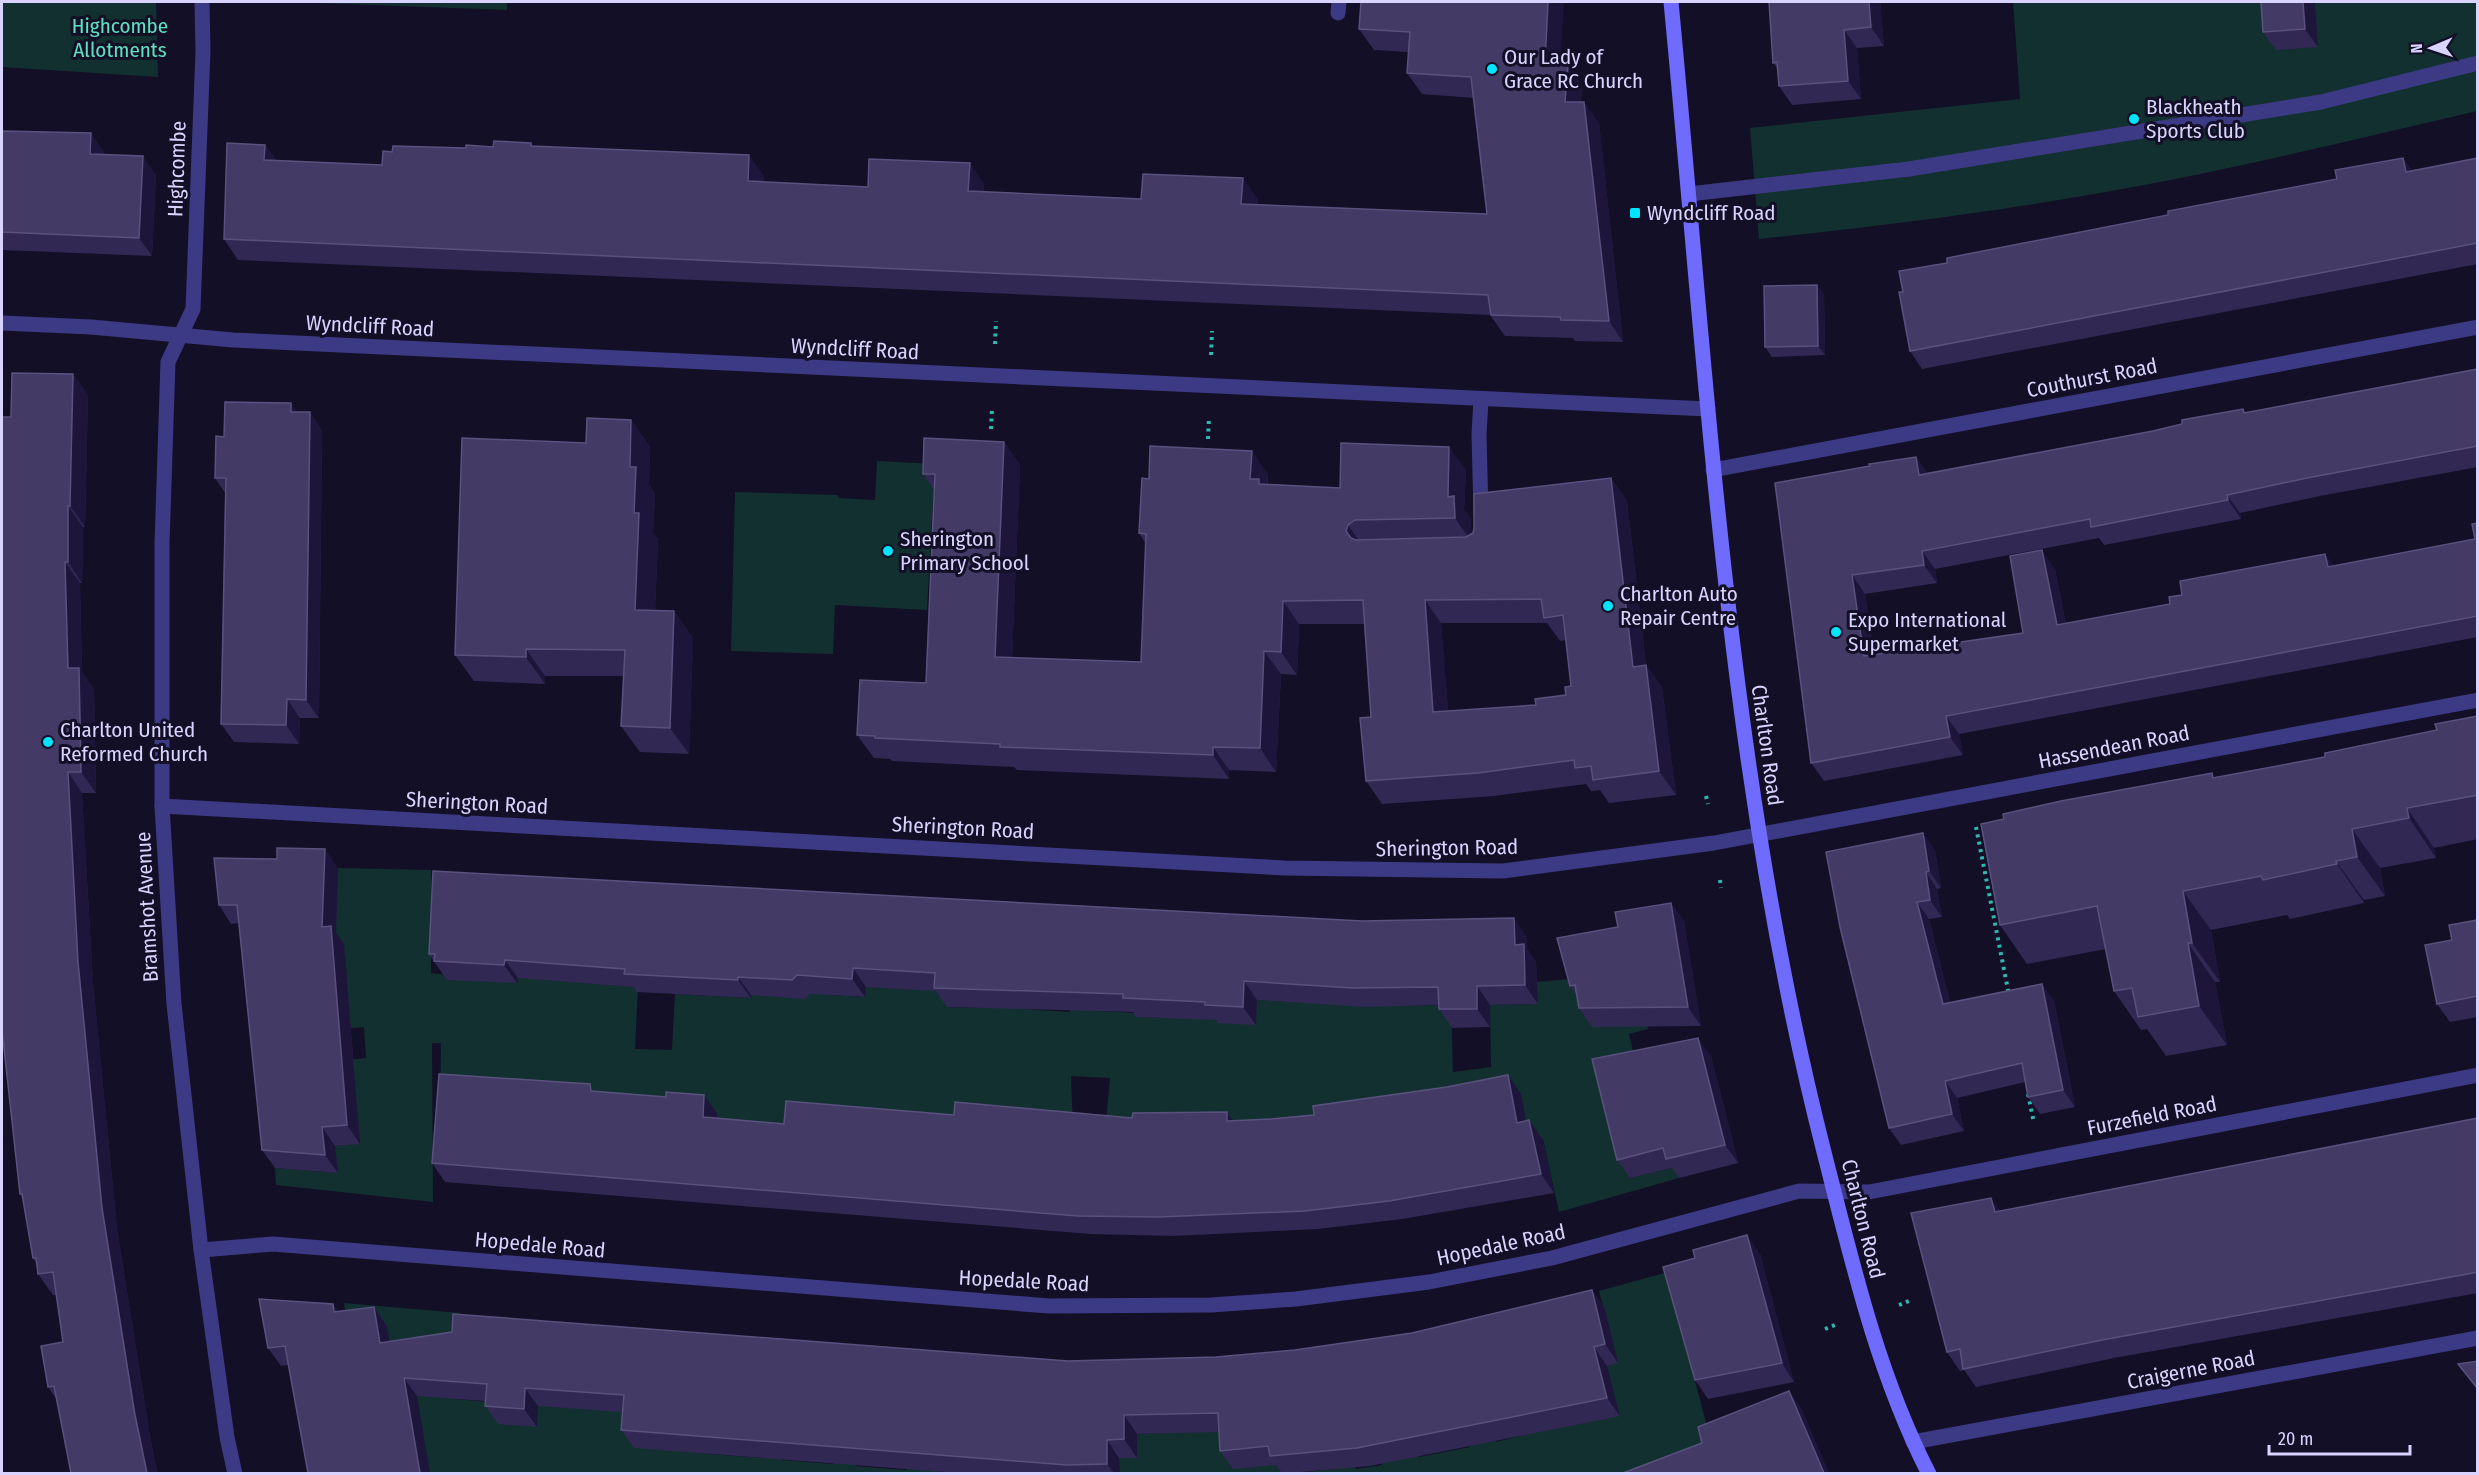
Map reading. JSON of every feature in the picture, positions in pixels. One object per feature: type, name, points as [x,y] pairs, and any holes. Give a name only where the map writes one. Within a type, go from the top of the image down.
[{"type":"main road","name":"Charlton Road","points":[[1671,2],[1713,470],[1735,669],[1780,965],[1807,1088],[1866,1316],[1886,1376],[1913,1442],[1929,1473]]},
{"type":"street","name":"Highcombe","points":[[181,336],[193,309],[203,51],[202,2]]},
{"type":"street","points":[[1689,194],[1909,169],[2310,104],[2478,63]]},
{"type":"street","name":"Wyndcliff Road","points":[[2,323],[91,327],[181,336],[1481,400],[1708,409]]},
{"type":"street","name":"Couthurst Road","points":[[1713,470],[2478,327]]},
{"type":"street","name":"Bramshot Avenue","points":[[181,336],[168,362],[162,544],[162,806],[174,1005],[201,1250],[227,1437],[235,1473]]},
{"type":"street","points":[[1481,400],[1479,434],[1481,528]]},
{"type":"street","name":"Hassendean Road","points":[[1759,834],[2478,700]]},
{"type":"street","name":"Sherington Road","points":[[162,806],[1295,868],[1503,871],[1714,843],[1759,834]]},
{"type":"street","name":"Furzefield Road","points":[[1834,1192],[1869,1192],[2478,1075]]},
{"type":"street","name":"Hopedale Road","points":[[201,1250],[273,1244],[1049,1306],[1211,1305],[1296,1299],[1429,1282],[1551,1258],[1799,1191],[1834,1192]]},
{"type":"street","name":"Craigerne Road","points":[[1913,1442],[2478,1338]]},
{"type":"path","points":[[994,356],[996,321]]},
{"type":"path","points":[[1211,365],[1212,331]]},
{"type":"path","points":[[991,429],[993,399]]},
{"type":"path","points":[[1208,439],[1209,408]]},
{"type":"path","points":[[1706,796],[1707,804]]},
{"type":"path","points":[[1976,827],[2010,998]]},
{"type":"path","points":[[1720,880],[1721,888]]},
{"type":"path","points":[[2027,1089],[2034,1123]]},
{"type":"path","points":[[1898,1305],[1909,1301]]},
{"type":"path","points":[[1825,1329],[1835,1325]]},
{"type":"green space","name":"Highcombe Allotments","points":[[2,2],[156,2],[158,77],[2,67]]},
{"type":"green space","points":[[291,2],[507,2],[507,10]]},
{"type":"green space","name":"Blackheath Sports Club","points":[[2013,2],[2477,2],[2477,111],[2242,165],[2100,193],[1930,219],[1759,239],[1750,128],[2020,99]]},
{"type":"green space","points":[[877,461],[935,464],[927,610],[835,605],[833,654],[731,651],[735,492],[838,495],[838,498],[875,500]]},
{"type":"green space","points":[[338,868],[431,870],[431,973],[517,983],[519,960],[639,967],[635,1049],[672,1050],[675,994],[751,998],[753,980],[829,995],[864,997],[866,987],[948,984],[947,1007],[985,1008],[986,985],[1023,1009],[1070,1012],[1072,990],[1099,1011],[1136,1013],[1136,1017],[1161,1018],[1162,995],[1255,1025],[1257,1000],[1371,1006],[1451,1005],[1453,1072],[1491,1067],[1490,1005],[1533,1004],[1533,982],[1584,978],[1645,1009],[1648,1029],[1629,1034],[1634,1055],[1630,1178],[1676,1167],[1679,1178],[1559,1212],[1543,1139],[1530,1141],[1471,1103],[1105,1132],[1110,1078],[1071,1076],[1073,1129],[797,1142],[716,1136],[717,1113],[440,1117],[441,1043],[432,1043],[433,1202],[276,1185],[275,1168],[338,1173],[335,1146],[360,1143],[357,1111],[328,1062],[366,1058],[364,1027],[326,1030],[347,978],[344,944],[319,947],[336,921]]},
{"type":"green space","points":[[1755,1248],[1757,1254],[1734,1369],[1695,1381],[1708,1430],[1713,1473],[1290,1474],[1382,1465],[1377,1415],[1409,1409],[1419,1457],[1470,1447],[1460,1400],[1484,1395],[1496,1442],[1618,1412],[1607,1366],[1618,1362],[1599,1291]]},
{"type":"green space","points":[[344,1303],[461,1313],[456,1399],[500,1403],[536,1427],[538,1406],[713,1406],[709,1454],[763,1458],[786,1412],[782,1460],[833,1464],[837,1416],[859,1418],[856,1466],[906,1470],[910,1422],[940,1472],[954,1473],[372,1473]]},
{"type":"green space","points":[[1230,1431],[1281,1464],[1282,1473],[1120,1473],[1119,1458],[1137,1457],[1137,1434]]},
{"type":"building","points":[[1361,2],[1548,2],[1545,63],[1568,65],[1565,102],[1584,102],[1609,321],[1491,315],[1488,295],[224,239],[227,143],[265,145],[264,160],[382,165],[383,151],[392,152],[393,146],[493,147],[494,141],[531,143],[531,146],[749,155],[748,181],[868,187],[869,159],[970,163],[968,191],[1141,199],[1143,174],[1243,178],[1241,204],[1487,214],[1471,77],[1407,73],[1410,32],[1359,29]]},
{"type":"building","points":[[1769,2],[1869,2],[1871,27],[1844,30],[1848,81],[1779,86],[1777,62],[1773,63]]},
{"type":"building","points":[[2261,2],[2303,2],[2305,29],[2263,32]]},
{"type":"building","points":[[2,131],[91,133],[90,154],[143,156],[139,238],[2,232]]},
{"type":"building","points":[[2403,158],[2406,172],[2478,158],[2478,243],[1910,351],[1899,292],[1903,292],[1899,271],[1947,263],[1947,258],[2168,215],[2168,211],[2337,179],[2335,170]]},
{"type":"building","points":[[1817,285],[1818,346],[1765,347],[1764,286]]},
{"type":"building","points":[[2478,369],[2478,446],[2307,478],[2227,495],[2228,500],[2091,527],[2090,519],[1922,551],[1924,565],[1852,575],[1864,656],[2023,633],[2010,556],[2042,550],[2057,625],[2170,604],[2169,597],[2182,595],[2180,581],[2325,554],[2328,567],[2475,539],[2472,524],[2478,523],[2478,616],[1946,716],[1950,737],[1811,763],[1775,483],[1916,457],[1919,475],[2153,431],[2182,424],[2182,420],[2243,409],[2244,413]]},
{"type":"building","points":[[12,373],[73,374],[68,562],[65,562],[68,668],[79,668],[81,772],[68,772],[78,962],[102,1208],[135,1415],[147,1473],[71,1473],[54,1386],[48,1387],[41,1346],[63,1342],[53,1272],[38,1274],[22,1194],[20,1194],[2,1030],[2,417],[11,417]]},
{"type":"building","points":[[225,402],[291,403],[291,412],[310,412],[306,700],[287,699],[286,725],[221,724],[226,478],[215,478],[216,436],[224,437]]},
{"type":"building","points":[[587,418],[631,420],[630,467],[636,467],[634,513],[639,513],[635,610],[674,611],[670,728],[621,726],[625,650],[526,649],[526,657],[455,655],[462,438],[586,443]]},
{"type":"building","points":[[924,438],[1004,442],[995,657],[1141,662],[1146,534],[1139,533],[1142,478],[1149,479],[1150,446],[1252,451],[1250,479],[1259,479],[1259,484],[1340,488],[1341,443],[1449,447],[1448,497],[1454,496],[1455,518],[1355,520],[1348,525],[1346,531],[1351,538],[1356,540],[1466,537],[1473,533],[1474,528],[1474,494],[1611,478],[1633,667],[1646,665],[1659,771],[1593,780],[1591,766],[1575,768],[1574,760],[1478,773],[1366,781],[1360,718],[1371,717],[1363,600],[1283,601],[1281,652],[1264,651],[1260,748],[1213,747],[1213,755],[1000,747],[1000,744],[875,738],[875,736],[857,735],[860,680],[926,683],[935,474],[923,474]],"holes":[[[1541,599],[1544,618],[1563,615],[1571,686],[1565,687],[1566,695],[1535,699],[1536,705],[1433,712],[1425,600]]]},
{"type":"building","points":[[2478,716],[2478,795],[2407,808],[2409,818],[2352,829],[2357,857],[2336,861],[2337,864],[2263,880],[2261,876],[2183,891],[2192,943],[2188,943],[2199,1006],[2138,1017],[2132,988],[2114,991],[2097,906],[2000,925],[1981,824],[2004,819],[2003,814],[2212,773],[2213,778],[2325,757],[2325,753],[2437,730],[2435,724]]},
{"type":"building","points":[[1923,833],[1929,871],[1926,872],[1930,900],[1917,902],[1943,1004],[2042,984],[2063,1090],[2028,1097],[2022,1063],[1945,1081],[1952,1114],[1889,1128],[1840,927],[1826,852]]},
{"type":"building","points":[[277,848],[325,849],[322,927],[331,926],[347,1125],[322,1127],[325,1155],[262,1150],[237,905],[219,905],[214,858],[277,859]]},
{"type":"building","points":[[433,871],[1362,921],[1514,918],[1515,945],[1524,944],[1525,985],[1477,986],[1477,1009],[1439,1009],[1438,987],[1352,988],[1244,981],[1243,1007],[1205,1005],[1205,1002],[1123,998],[1123,994],[934,988],[935,973],[853,968],[852,979],[797,975],[792,980],[738,977],[738,980],[624,974],[625,969],[505,960],[504,965],[434,961],[435,954],[429,954]]},
{"type":"building","points":[[1671,903],[1688,1007],[1579,1008],[1575,985],[1570,986],[1557,938],[1618,927],[1615,912]]},
{"type":"building","points":[[2478,920],[2478,996],[2437,1004],[2425,945],[2452,940],[2449,925]]},
{"type":"building","points":[[1698,1038],[1725,1145],[1666,1159],[1663,1148],[1617,1160],[1592,1059]]},
{"type":"building","points":[[439,1074],[590,1084],[591,1091],[666,1097],[666,1092],[704,1095],[703,1117],[784,1124],[786,1101],[954,1115],[955,1102],[1132,1118],[1133,1113],[1227,1112],[1227,1121],[1271,1119],[1314,1115],[1313,1106],[1447,1087],[1508,1075],[1517,1123],[1529,1120],[1541,1174],[1389,1201],[1305,1211],[1159,1217],[1078,1216],[432,1163]]},
{"type":"building","points":[[2478,1118],[2478,1272],[2102,1340],[1963,1369],[1960,1349],[1947,1352],[1911,1213],[1991,1198],[1995,1212]]},
{"type":"building","points":[[1747,1235],[1782,1363],[1695,1380],[1663,1267],[1695,1258],[1693,1250]]},
{"type":"building","points":[[1592,1290],[1605,1344],[1594,1347],[1607,1398],[1357,1448],[1270,1456],[1268,1446],[1220,1451],[1218,1413],[1124,1415],[1124,1439],[1107,1440],[1107,1464],[1067,1465],[621,1430],[624,1395],[525,1388],[524,1409],[485,1406],[487,1384],[404,1378],[420,1473],[308,1473],[285,1346],[268,1348],[259,1299],[333,1304],[334,1312],[374,1307],[380,1343],[452,1332],[453,1314],[1068,1361],[1216,1357],[1295,1350],[1412,1333]]},
{"type":"building","points":[[2478,1361],[2478,1389],[2458,1364]]},
{"type":"building","points":[[1789,1391],[1824,1473],[1623,1473],[1702,1443],[1698,1427]]},
{"type":"place","name":"Our Lady of Grace RC Church","points":[[1492,69]]},
{"type":"place","name":"Blackheath Sports Club","points":[[2134,119]]},
{"type":"place","name":"Wyndcliff Road","points":[[1635,213]]},
{"type":"place","name":"Sherington Primary School","points":[[888,551]]},
{"type":"place","name":"Charlton Auto Repair Centre","points":[[1608,606]]},
{"type":"place","name":"Expo International Supermarket","points":[[1836,632]]},
{"type":"place","name":"Charlton United Reformed Church","points":[[48,742]]}]
